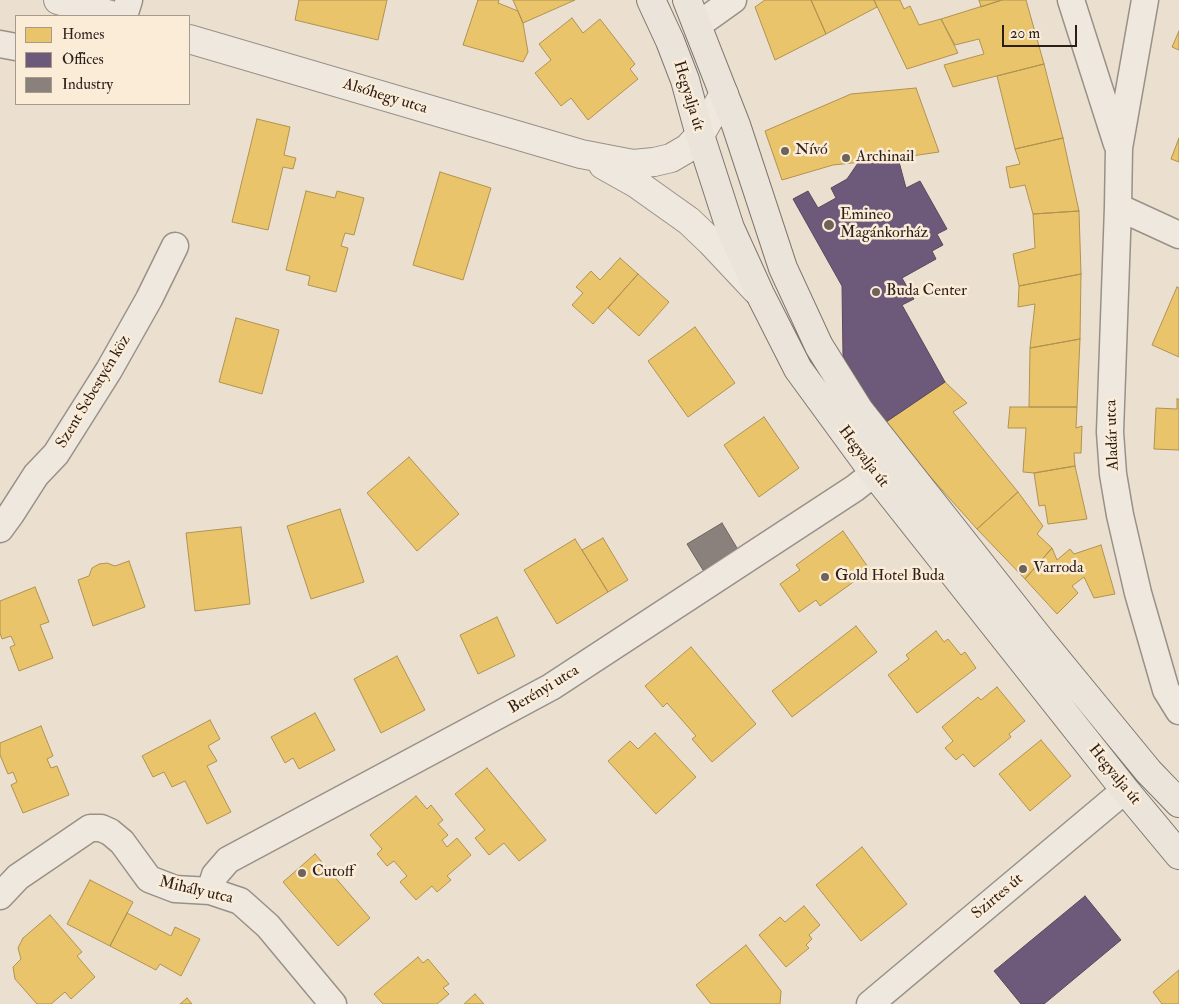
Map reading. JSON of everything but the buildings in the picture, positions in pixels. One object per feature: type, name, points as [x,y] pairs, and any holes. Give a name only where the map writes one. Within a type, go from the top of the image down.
[{"type":"main road","name":"Hegyalja út","points":[[651,0],[685,80],[700,135],[730,228],[760,294],[798,369],[874,473],[1179,855]]},
{"type":"main road","name":"Hegyalja út","points":[[687,0],[724,94],[782,268],[819,346],[859,410],[1039,638],[1149,772],[1179,803]]},
{"type":"street","points":[[58,0],[110,15]]},
{"type":"street","points":[[124,15],[129,0]]},
{"type":"street","points":[[698,25],[733,0]]},
{"type":"street","name":"Aladár utca","points":[[1071,0],[1118,148]]},
{"type":"street","name":"Aladár utca","points":[[1145,0],[1118,148],[1118,207],[1110,432],[1113,474],[1138,593],[1166,690],[1179,711]]},
{"type":"street","name":"Alsóhegy utca","points":[[190,39],[581,154],[633,164],[671,158],[688,148],[700,135],[724,94]]},
{"type":"street","points":[[0,44],[15,47]]},
{"type":"street","name":"Alsóhegy utca","points":[[581,154],[637,184],[689,221],[712,242],[760,294]]},
{"type":"street","points":[[1118,207],[1179,235]]},
{"type":"street","name":"Szent Sebestyén köz","points":[[0,529],[12,514],[36,475],[56,454],[109,370],[149,299],[175,246]]},
{"type":"street","name":"Berényi utca","points":[[210,891],[215,875],[228,860],[551,687],[847,493],[874,473]]},
{"type":"street","name":"Szirtes út","points":[[870,1004],[1126,790]]},
{"type":"street","name":"Mihály utca","points":[[0,896],[18,877],[90,828],[101,828],[110,832],[122,842],[149,879],[175,889],[210,891],[240,901],[268,926],[333,1004]]},
{"type":"place","name":"Nívó","points":[[785,151]]},
{"type":"place","name":"Archinail","points":[[846,158]]},
{"type":"place","name":"Emineo Magánkorház","points":[[829,225]]},
{"type":"place","name":"Buda Center","points":[[876,292]]},
{"type":"place","name":"Varroda","points":[[1023,569]]},
{"type":"place","name":"Gold Hotel Buda","points":[[825,577]]},
{"type":"place","name":"Cutoff","points":[[302,873]]}]
